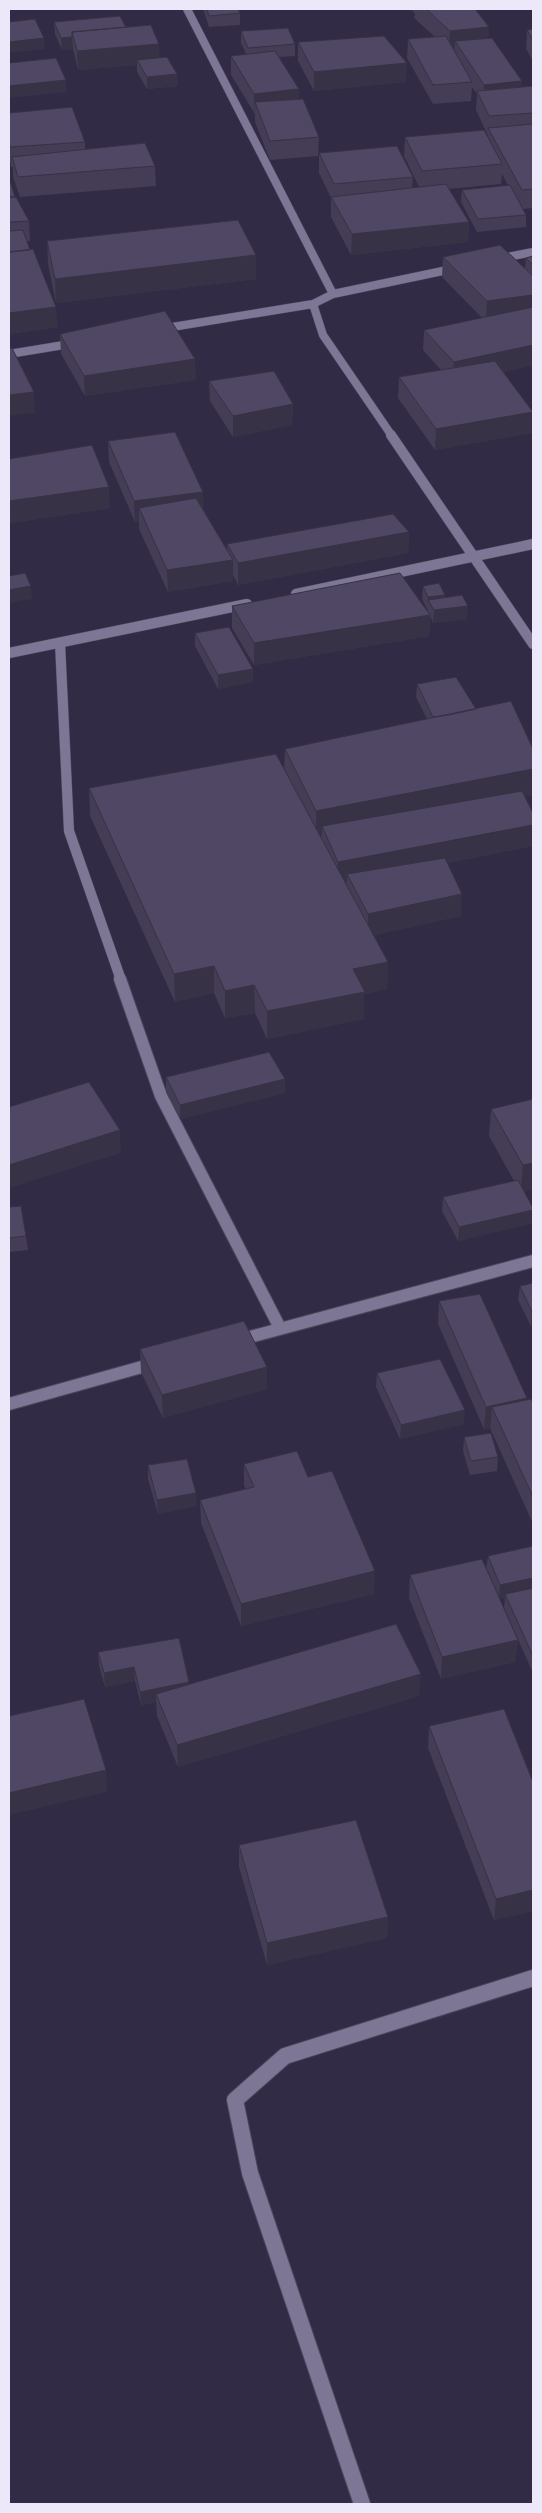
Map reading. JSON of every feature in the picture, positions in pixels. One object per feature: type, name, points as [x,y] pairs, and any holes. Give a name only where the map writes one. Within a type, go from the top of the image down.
[{"type":"street","points":[[187,9],[203,44],[333,294]]},
{"type":"street","points":[[486,262],[533,252]]},
{"type":"street","points":[[146,331],[313,304],[333,294],[466,266]]},
{"type":"street","points":[[313,304],[323,335],[533,644]]},
{"type":"street","points":[[9,354],[87,341]]},
{"type":"street","points":[[282,597],[533,544]]},
{"type":"street","points":[[9,652],[60,644],[262,601]]},
{"type":"street","points":[[60,644],[69,831],[161,1096],[280,1328]]},
{"type":"street","points":[[224,1344],[533,1261]]},
{"type":"street","points":[[9,1404],[168,1360]]},
{"type":"street","points":[[362,2504],[250,2173],[235,2100],[285,2056],[533,1978]]},
{"type":"building","points":[[207,9],[238,9],[240,13],[209,16]]},
{"type":"building","points":[[426,9],[475,9],[489,27],[450,31]]},
{"type":"building","points":[[120,16],[126,27],[72,32],[72,37],[61,38],[54,22]]},
{"type":"building","points":[[35,19],[44,38],[9,42],[9,22]]},
{"type":"building","points":[[151,25],[159,44],[77,51],[72,32]]},
{"type":"building","points":[[288,28],[295,44],[248,48],[241,31]]},
{"type":"building","points":[[533,29],[533,40],[527,30]]},
{"type":"building","points":[[384,36],[407,63],[314,72],[298,42]]},
{"type":"building","points":[[446,36],[472,82],[433,85],[408,39]]},
{"type":"building","points":[[492,38],[522,81],[484,85],[455,41]]},
{"type":"building","points":[[275,51],[299,89],[254,94],[231,56]]},
{"type":"building","points":[[167,57],[177,74],[147,77],[137,60]]},
{"type":"building","points":[[56,58],[66,80],[9,86],[9,63]]},
{"type":"building","points":[[533,86],[533,113],[489,116],[477,91]]},
{"type":"building","points":[[303,99],[319,137],[270,141],[255,102]]},
{"type":"building","points":[[72,107],[85,142],[10,147],[9,113]]},
{"type":"building","points":[[533,124],[533,189],[522,190],[488,128]]},
{"type":"building","points":[[484,130],[502,164],[422,171],[405,137]]},
{"type":"building","points":[[145,143],[155,166],[18,177],[12,157]]},
{"type":"building","points":[[397,146],[413,177],[334,184],[319,153]]},
{"type":"building","points":[[10,181],[15,197],[9,197]]},
{"type":"building","points":[[446,184],[469,222],[352,234],[331,197]]},
{"type":"building","points":[[510,185],[526,215],[478,219],[462,190]]},
{"type":"building","points":[[9,197],[16,197],[29,221],[9,222]]},
{"type":"building","points":[[238,220],[256,255],[55,279],[47,241]]},
{"type":"building","points":[[23,230],[30,250],[9,252],[9,231]]},
{"type":"building","points":[[500,245],[533,276],[533,295],[487,301],[443,257]]},
{"type":"building","points":[[33,249],[56,307],[9,313],[9,252]]},
{"type":"building","points":[[533,256],[533,265],[526,258]]},
{"type":"building","points":[[533,307],[533,345],[454,362],[424,330]]},
{"type":"building","points":[[165,311],[195,359],[84,376],[60,334]]},
{"type":"building","points":[[12,348],[34,392],[9,395],[9,349]]},
{"type":"building","points":[[495,361],[533,412],[436,429],[399,377]]},
{"type":"building","points":[[274,371],[293,404],[233,416],[209,381]]},
{"type":"building","points":[[175,432],[203,492],[134,501],[108,441]]},
{"type":"building","points":[[92,445],[109,487],[9,501],[9,459]]},
{"type":"building","points":[[196,498],[233,560],[167,570],[139,508]]},
{"type":"building","points":[[393,514],[409,532],[238,563],[227,544]]},
{"type":"building","points":[[25,573],[31,586],[9,590],[9,576]]},
{"type":"building","points":[[400,573],[430,615],[254,643],[232,606]]},
{"type":"building","points":[[439,583],[445,595],[428,597],[423,586]]},
{"type":"building","points":[[462,595],[468,606],[434,610],[428,600]]},
{"type":"building","points":[[229,627],[253,669],[218,675],[195,633]]},
{"type":"building","points":[[456,677],[476,709],[433,717],[417,684]]},
{"type":"building","points":[[511,701],[533,749],[533,769],[316,811],[285,749]]},
{"type":"building","points":[[276,754],[388,962],[353,969],[365,992],[267,1011],[254,985],[225,991],[214,966],[174,974],[89,788]]},
{"type":"building","points":[[522,791],[533,813],[533,825],[338,862],[322,826]]},
{"type":"building","points":[[445,858],[462,894],[368,914],[347,874]]},
{"type":"building","points":[[269,1052],[285,1079],[180,1105],[166,1077]]},
{"type":"building","points":[[89,1082],[120,1130],[9,1165],[9,1107]]},
{"type":"building","points":[[533,1099],[533,1163],[523,1165],[491,1109]]},
{"type":"building","points":[[518,1180],[533,1210],[459,1227],[443,1197]]},
{"type":"building","points":[[21,1206],[26,1236],[9,1238],[9,1207]]},
{"type":"building","points":[[533,1283],[533,1312],[532,1312],[520,1286]]},
{"type":"building","points":[[480,1294],[527,1398],[486,1407],[439,1301]]},
{"type":"building","points":[[244,1321],[267,1367],[162,1395],[140,1349]]},
{"type":"building","points":[[440,1359],[465,1410],[401,1425],[377,1373]]},
{"type":"building","points":[[531,1399],[533,1403],[533,1497],[492,1407]]},
{"type":"building","points":[[491,1433],[498,1457],[471,1461],[464,1437]]},
{"type":"building","points":[[297,1451],[308,1477],[332,1471],[375,1571],[241,1604],[200,1500],[254,1487],[244,1464]]},
{"type":"building","points":[[187,1459],[196,1493],[157,1500],[148,1465]]},
{"type":"building","points":[[533,1546],[533,1578],[500,1585],[488,1556]]},
{"type":"building","points":[[482,1559],[518,1640],[442,1657],[410,1575]]},
{"type":"building","points":[[533,1588],[533,1656],[505,1594]]},
{"type":"building","points":[[396,1624],[421,1674],[177,1745],[156,1694]]},
{"type":"building","points":[[179,1638],[189,1682],[140,1692],[134,1667],[104,1673],[98,1652]]},
{"type":"building","points":[[84,1699],[106,1770],[9,1793],[9,1716]]},
{"type":"building","points":[[504,1709],[533,1782],[533,1890],[496,1899],[429,1726]]},
{"type":"building","points":[[356,1820],[388,1917],[267,1943],[239,1845]]}]
